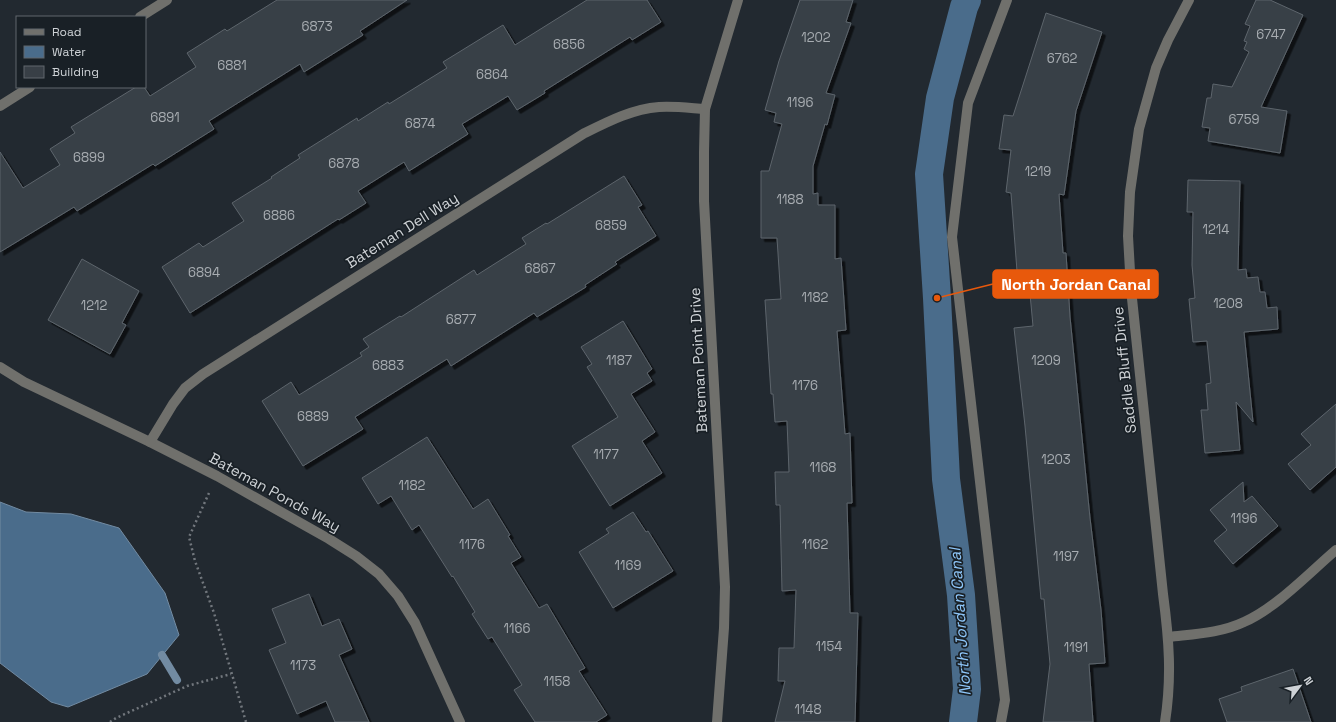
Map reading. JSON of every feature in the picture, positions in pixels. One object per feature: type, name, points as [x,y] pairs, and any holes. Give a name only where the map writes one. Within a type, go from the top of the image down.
[{"type":"street","points":[[142,16],[167,0]]},
{"type":"street","name":"Bateman Point Drive","points":[[717,722],[724,628],[725,587],[704,201],[705,109],[738,0]]},
{"type":"street","points":[[1001,722],[1005,700],[952,237],[968,103],[1008,0]]},
{"type":"street","name":"Saddle Bluff Drive","points":[[1165,722],[1170,675],[1169,637],[1163,594],[1131,289],[1128,236],[1130,192],[1138,129],[1156,68],[1168,40],[1189,0]]},
{"type":"street","points":[[0,106],[28,88]]},
{"type":"street","name":"Bateman Dell Way","points":[[150,442],[173,404],[185,388],[203,374],[583,134],[608,121],[657,107],[705,109]]},
{"type":"street","name":"Bateman Ponds Way","points":[[0,367],[24,382],[150,442],[217,476],[329,539],[356,556],[378,574],[398,596],[415,623],[460,722]]},
{"type":"street","points":[[1169,637],[1210,632],[1228,628],[1257,616],[1271,607],[1336,550]]},
{"type":"path","points":[[217,476],[189,537],[195,561],[214,613],[246,722]]},
{"type":"path","points":[[110,722],[187,686],[231,674]]},
{"type":"water","points":[[0,502],[26,512],[71,514],[119,528],[165,593],[179,635],[147,674],[68,707],[51,702],[0,663]]},
{"type":"building","points":[[277,0],[407,0],[360,31],[363,35],[304,72],[300,64],[209,121],[214,129],[155,166],[153,164],[77,211],[74,207],[0,252],[0,152],[23,188],[60,165],[50,149],[75,133],[71,127],[134,88],[145,88],[150,96],[196,67],[187,53],[225,29],[227,31]]},
{"type":"building","points":[[587,0],[647,0],[661,22],[632,40],[630,37],[544,91],[545,93],[517,110],[508,96],[462,124],[468,134],[409,171],[404,162],[358,191],[366,203],[339,220],[338,219],[190,313],[162,267],[199,243],[203,247],[244,221],[232,203],[272,178],[271,177],[300,158],[298,155],[357,118],[358,121],[388,102],[389,104],[447,68],[443,62],[503,25],[515,45]]},
{"type":"building","points":[[800,0],[853,0],[846,22],[851,23],[826,93],[835,95],[827,125],[825,124],[813,166],[813,194],[818,193],[818,205],[835,205],[835,259],[841,258],[846,330],[837,331],[845,434],[850,433],[852,503],[847,503],[850,613],[858,613],[855,722],[775,722],[785,681],[778,681],[779,648],[794,648],[796,590],[782,591],[780,505],[776,505],[775,472],[789,472],[787,421],[775,422],[773,394],[771,394],[765,300],[781,299],[777,238],[761,238],[761,171],[769,171],[782,124],[774,122],[776,113],[765,110],[779,61]]},
{"type":"building","points":[[1256,0],[1270,0],[1303,15],[1261,107],[1287,111],[1280,153],[1208,141],[1210,128],[1202,127],[1207,98],[1211,98],[1213,84],[1232,87],[1249,52],[1244,49],[1247,42],[1244,41],[1250,26],[1245,24]]},
{"type":"building","points":[[1046,13],[1102,32],[1076,111],[1064,195],[1059,194],[1063,253],[1066,253],[1070,317],[1090,518],[1101,610],[1105,663],[1089,664],[1093,722],[1043,722],[1050,664],[1044,599],[1041,599],[1025,426],[1014,328],[1033,326],[1029,283],[1018,284],[1011,193],[1006,192],[1011,150],[999,149],[1004,115],[1013,116]]},
{"type":"building","points":[[624,176],[642,205],[638,207],[656,236],[615,262],[617,264],[585,285],[586,287],[537,317],[534,313],[451,366],[447,359],[355,417],[363,429],[303,466],[262,401],[291,382],[299,395],[362,356],[360,353],[369,347],[363,339],[400,316],[401,317],[474,270],[477,275],[526,244],[522,238]]},
{"type":"building","points":[[1188,180],[1240,181],[1238,270],[1246,269],[1247,278],[1258,277],[1260,292],[1265,292],[1267,308],[1277,307],[1278,329],[1244,332],[1253,422],[1236,402],[1240,450],[1205,453],[1201,410],[1208,410],[1206,384],[1211,383],[1207,341],[1193,342],[1189,299],[1195,298],[1192,265],[1193,212],[1187,212]]},
{"type":"building","points":[[82,259],[139,291],[122,323],[126,325],[110,354],[48,320]]},
{"type":"building","points":[[623,321],[652,369],[647,373],[652,381],[631,394],[655,432],[642,441],[662,473],[610,506],[572,446],[618,417],[587,367],[592,364],[581,347]]},
{"type":"building","points":[[1336,404],[1336,467],[1310,490],[1288,464],[1311,445],[1301,434]]},
{"type":"building","points":[[427,437],[473,509],[488,499],[510,535],[508,536],[521,557],[511,563],[539,608],[547,604],[585,668],[579,671],[607,715],[596,722],[535,722],[514,690],[522,685],[492,637],[488,639],[472,614],[475,612],[419,525],[412,530],[391,496],[378,504],[362,478]]},
{"type":"building","points":[[1243,482],[1244,502],[1252,496],[1278,526],[1233,564],[1214,541],[1227,530],[1210,510]]},
{"type":"building","points":[[633,512],[646,532],[648,531],[673,571],[613,608],[579,552],[609,533],[606,529]]},
{"type":"building","points":[[309,594],[322,626],[339,619],[352,649],[339,655],[369,722],[335,722],[326,701],[297,714],[269,650],[286,643],[272,609]]},
{"type":"building","points":[[1293,669],[1311,722],[1227,722],[1219,699],[1242,691],[1241,687]]},
{"type":"waterway","name":"North Jordan Canal","points":[[963,722],[967,689],[961,595],[946,479],[929,174],[940,98],[967,0]]},
{"type":"waterway","points":[[162,655],[177,680]]},
{"type":"place","name":"North Jordan Canal","points":[[937,298]]}]
